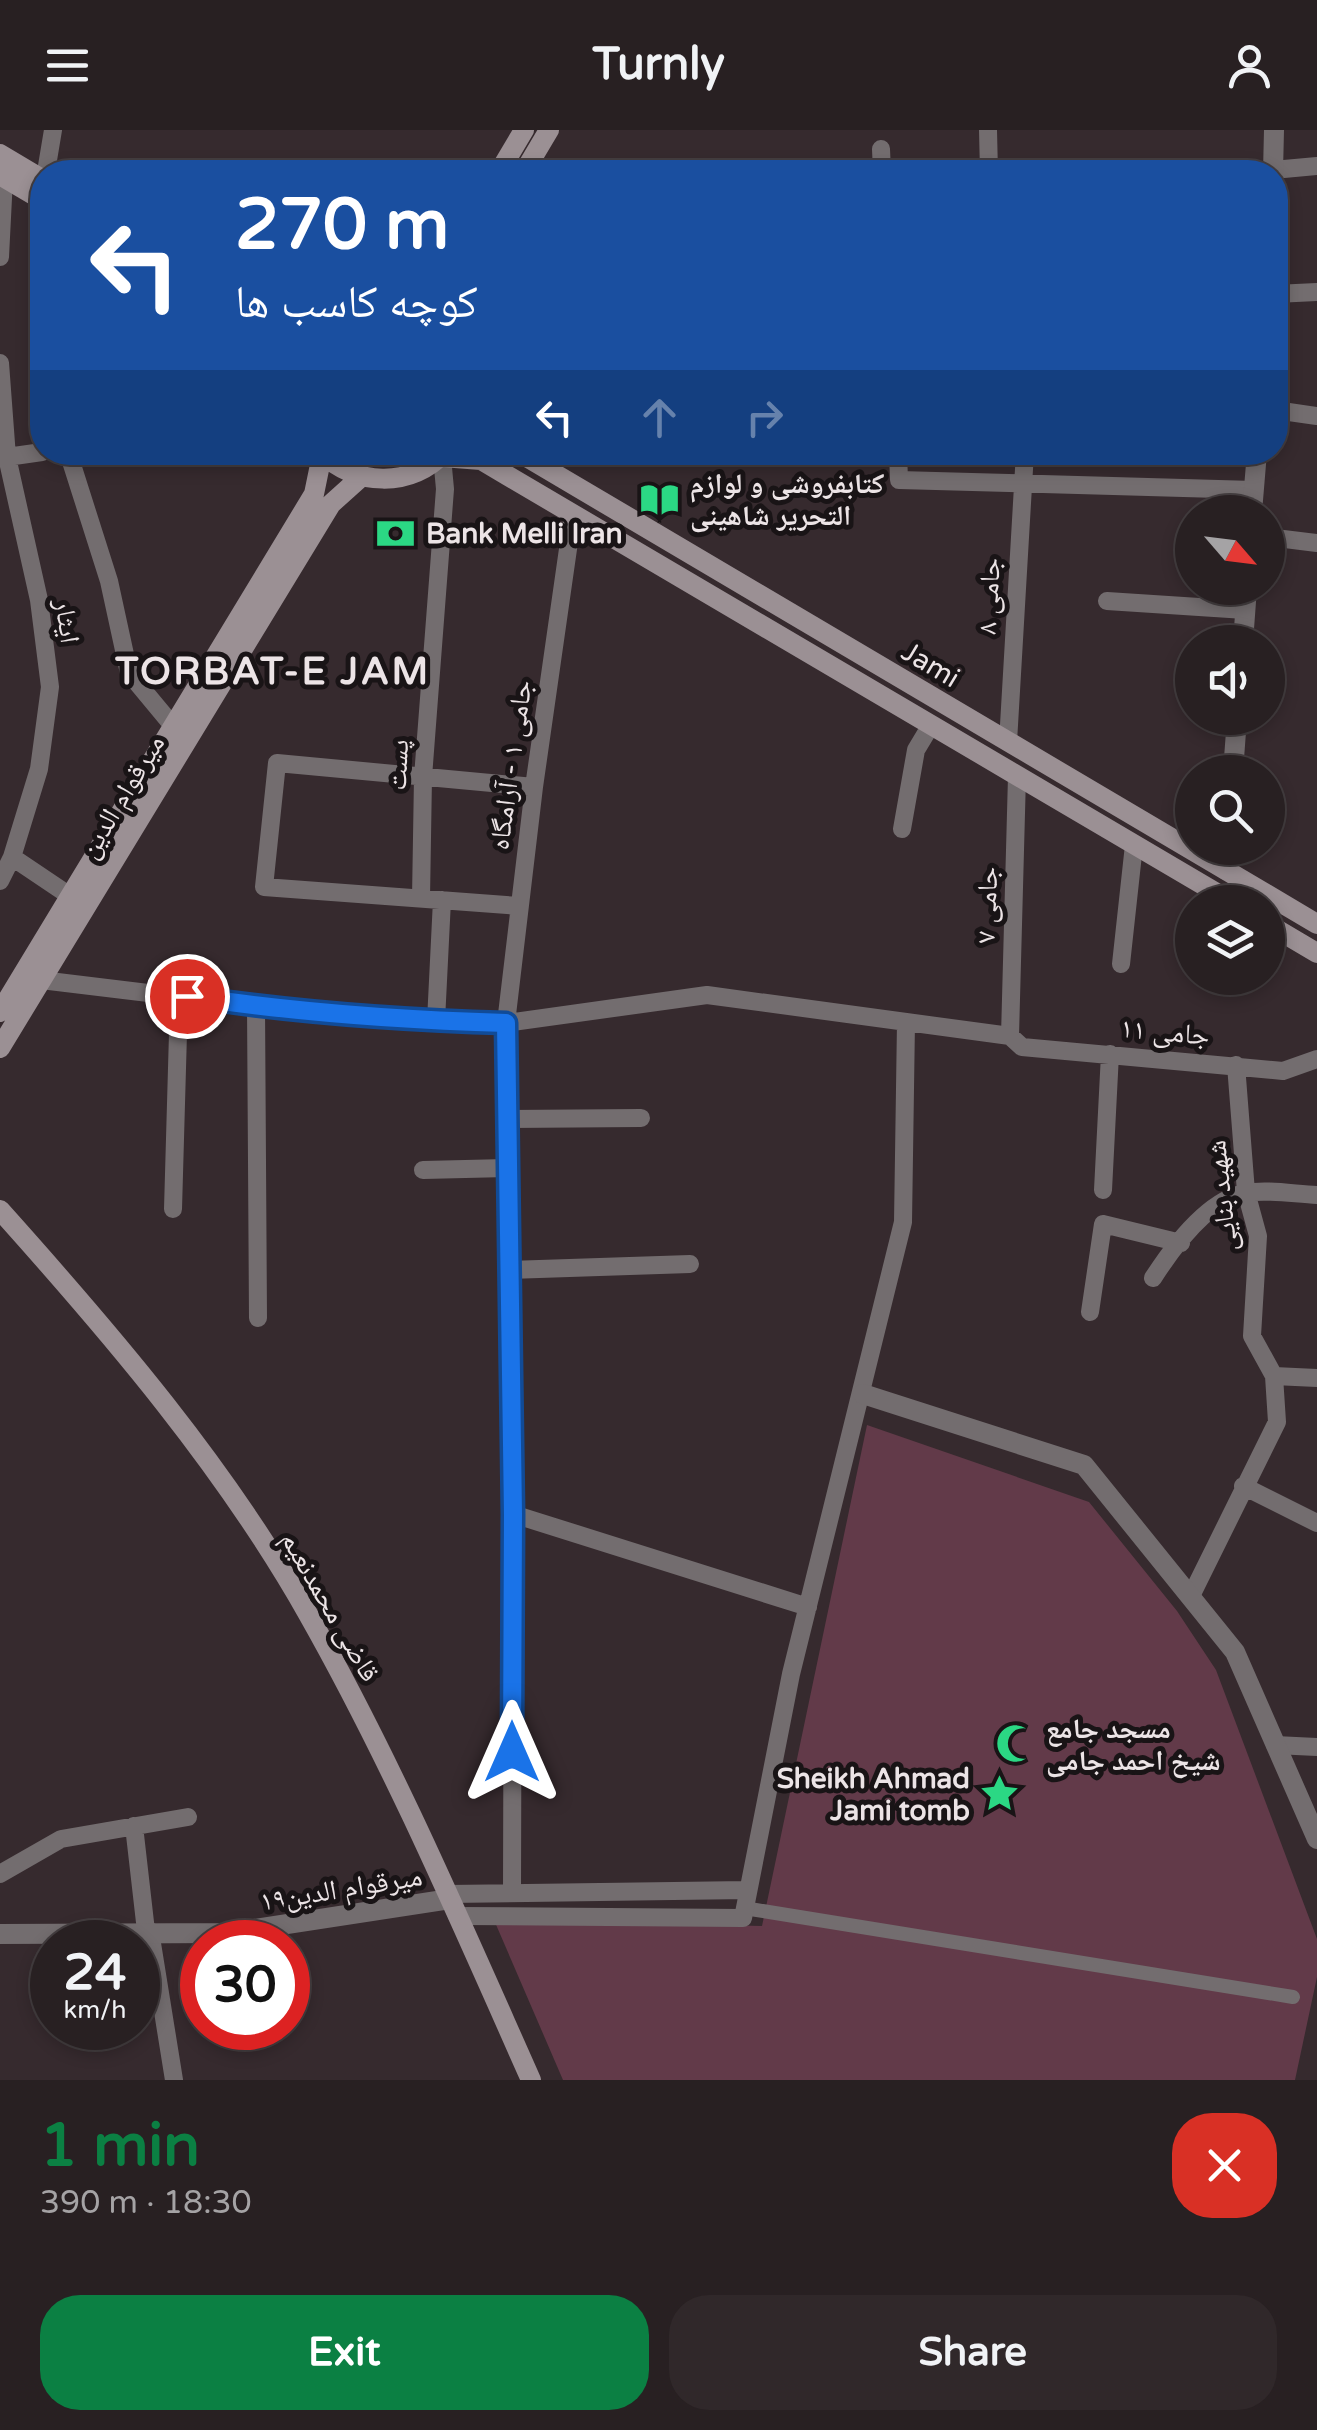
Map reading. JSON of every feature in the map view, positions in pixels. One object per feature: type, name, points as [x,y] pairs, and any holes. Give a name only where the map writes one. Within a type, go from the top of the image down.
[{"type":"main road","points":[[507,160],[524,130]]},
{"type":"main road","points":[[531,160],[549,130]]},
{"type":"main road","points":[[0,154],[30,169]]},
{"type":"main road","points":[[2,176],[30,193]]},
{"type":"main road","name":"میرقوام الدین","points":[[130,816],[174,726],[314,494],[319,465]]},
{"type":"main road","points":[[336,465],[361,477],[382,480],[404,477],[429,465]]},
{"type":"main road","name":"Jami","points":[[490,465],[1202,885]]},
{"type":"main road","name":"Jami","points":[[540,465],[1317,924]]},
{"type":"main road","name":"میرقوام الدین","points":[[0,1048],[130,816],[331,504],[361,477]]},
{"type":"main road","name":"میرقوام الدین","points":[[0,1012],[70,896],[104,859]]},
{"type":"main road","points":[[1225,885],[1226,870]]},
{"type":"main road","points":[[1285,934],[1317,953]]},
{"type":"main road","name":"قاضی محمدنعیم","points":[[0,1210],[153,1389],[251,1523],[316,1628],[366,1722],[531,2080]]},
{"type":"street","points":[[47,160],[53,130]]},
{"type":"street","points":[[988,130],[989,160]]},
{"type":"street","points":[[1273,160],[1274,130]]},
{"type":"street","points":[[881,149],[881,160]]},
{"type":"street","points":[[1288,169],[1317,166]]},
{"type":"street","points":[[0,257],[2,176]]},
{"type":"street","points":[[1288,293],[1317,292]]},
{"type":"street","name":"ایثار","points":[[0,363],[7,457],[38,600],[50,688],[38,769],[12,857],[0,882]]},
{"type":"street","points":[[1288,412],[1317,416]]},
{"type":"street","points":[[7,457],[30,454]]},
{"type":"street","points":[[72,465],[110,580],[129,673],[174,726]]},
{"type":"street","name":"پست","points":[[421,898],[423,777],[444,465]]},
{"type":"street","points":[[898,465],[899,480],[1254,490]]},
{"type":"street","name":"جامی ۸","points":[[1008,742],[1023,465]]},
{"type":"street","points":[[1254,495],[1256,465]]},
{"type":"street","name":"جامی ۱ - آرامگاه","points":[[512,1893],[513,1514],[506,1023],[534,786],[573,514]]},
{"type":"street","points":[[1285,539],[1317,543]]},
{"type":"street","points":[[1106,602],[1245,610]]},
{"type":"street","points":[[1244,625],[1245,605]]},
{"type":"street","points":[[902,829],[916,750],[931,725]]},
{"type":"street","points":[[519,906],[264,887],[278,764],[534,786]]},
{"type":"street","name":"جامی ۷","points":[[1010,1036],[1017,776]]},
{"type":"street","points":[[1121,964],[1134,845]]},
{"type":"street","points":[[12,857],[70,896]]},
{"type":"street","points":[[1226,865],[1226,870]]},
{"type":"street","points":[[436,1021],[442,900]]},
{"type":"street","name":"جامی ۱۱","points":[[41,980],[256,1006],[506,1023],[707,994],[1010,1036],[1022,1047],[1282,1070],[1317,1059]]},
{"type":"street","points":[[172,1209],[178,1033],[187,996]]},
{"type":"street","points":[[256,1006],[258,1318]]},
{"type":"street","points":[[745,1905],[791,1674],[903,1222],[906,1022]]},
{"type":"street","points":[[1104,1190],[1110,1054]]},
{"type":"street","name":"شهید بنایی","points":[[1191,1596],[1278,1422],[1274,1376],[1252,1336],[1258,1236],[1246,1192],[1236,1065]]},
{"type":"street","points":[[507,1118],[642,1118]]},
{"type":"street","points":[[423,1170],[507,1168]]},
{"type":"street","points":[[1153,1278],[1204,1214],[1220,1200],[1246,1192],[1317,1194]]},
{"type":"street","points":[[1090,1312],[1103,1224],[1180,1243]]},
{"type":"street","points":[[510,1270],[690,1264]]},
{"type":"street","points":[[1274,1376],[1317,1378]]},
{"type":"street","points":[[863,1394],[1084,1466],[1235,1652],[1317,1839]]},
{"type":"street","points":[[1243,1486],[1317,1522]]},
{"type":"street","points":[[513,1514],[808,1607]]},
{"type":"street","points":[[1275,1745],[1317,1747]]},
{"type":"street","points":[[0,1874],[61,1839],[188,1817]]},
{"type":"street","points":[[134,1826],[147,1920]]},
{"type":"street","points":[[452,1903],[512,1893],[745,1905],[1294,1996]]},
{"type":"street","points":[[452,1903],[745,1905]]},
{"type":"street","name":"میرقوام الدین۱۹","points":[[160,1931],[228,1933],[452,1903]]},
{"type":"street","name":"میرقوام الدین۱۹","points":[[0,1934],[30,1933]]},
{"type":"street","points":[[160,2000],[174,2080]]},
{"type":"shaded area","points":[[867,1425],[1089,1502],[1177,1611],[1216,1670],[1317,1939],[1317,1977],[1295,2080],[563,2080],[494,1920],[762,1926]]},
{"type":"place","name":"کتابفروشی و لوازم التحریر شاهینی","points":[[660,499]]},
{"type":"place","name":"Bank Melli Iran","points":[[396,533]]},
{"type":"place","name":"مسجد جامع شیخ احمد جامی","points":[[1016,1744]]},
{"type":"place","name":"Sheikh Ahmad Jami tomb","points":[[1000,1794]]},
{"type":"district","name":"TORBAT-E JAM","points":[[273,671]]},
{"type":"route","points":[[187,996],[379,1018],[506,1023],[512,1752]]}]
